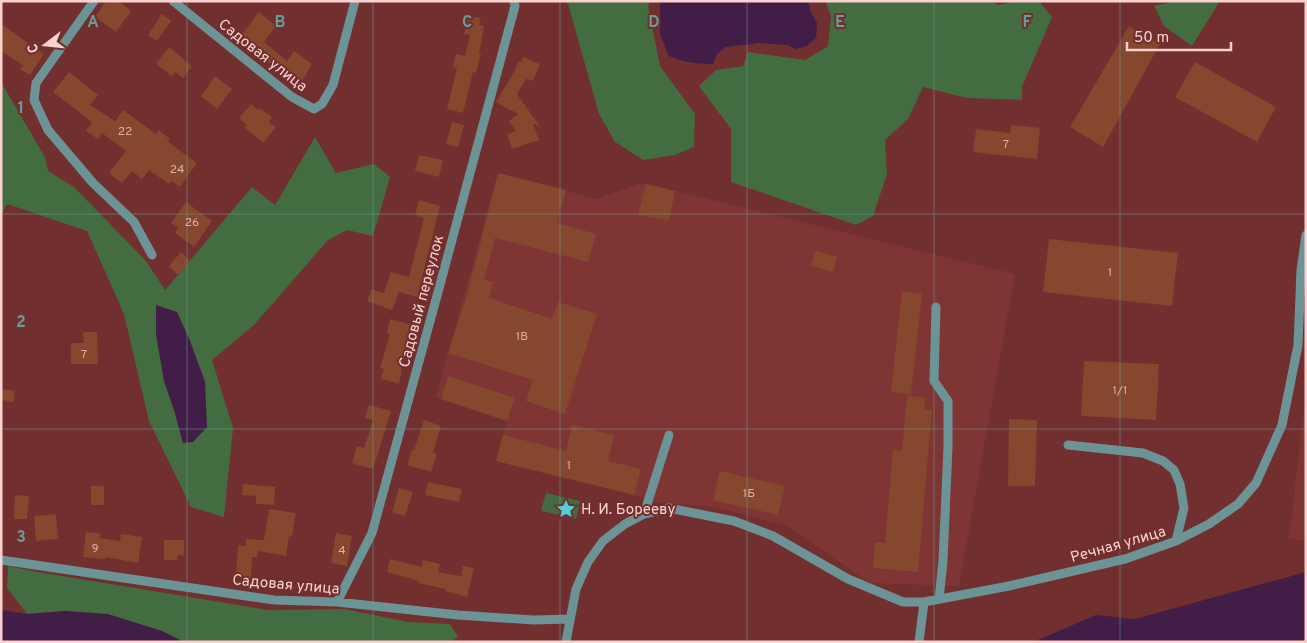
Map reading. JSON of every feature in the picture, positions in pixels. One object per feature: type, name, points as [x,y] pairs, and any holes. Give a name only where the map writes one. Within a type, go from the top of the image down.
[{"type":"street","points":[[94,1],[36,83],[34,100],[48,130],[92,183],[134,222],[152,255]]},
{"type":"street","name":"Садовая улица","points":[[173,1],[292,97],[314,109],[322,104],[333,85],[356,1]]},
{"type":"street","name":"Садовый переулок","points":[[337,602],[372,533],[442,281],[515,6],[514,1]]},
{"type":"street","name":"Речная улица","points":[[566,642],[576,589],[588,562],[603,541],[625,524],[644,514],[669,508],[734,521],[772,536],[848,579],[903,602],[924,602],[1008,586],[1125,559],[1176,541],[1209,524],[1238,504],[1256,483],[1282,425],[1298,345],[1301,270],[1306,235]]},
{"type":"street","points":[[936,307],[934,381],[948,401],[944,561],[939,599]]},
{"type":"street","points":[[644,514],[669,435]]},
{"type":"street","points":[[1068,445],[1143,453],[1163,461],[1174,470],[1180,484],[1184,508],[1176,541]]},
{"type":"street","name":"Садовая улица","points":[[1,560],[274,600],[337,602],[458,615],[533,620],[570,619]]},
{"type":"street","points":[[918,642],[924,602]]},
{"type":"shaded area","points":[[660,1],[808,1],[817,23],[816,38],[807,46],[796,49],[788,45],[760,43],[726,47],[717,54],[713,64],[685,61],[669,56],[660,34]]},
{"type":"shaded area","points":[[498,173],[596,199],[642,183],[1015,274],[959,586],[870,583],[787,526],[714,507],[649,502],[634,495],[496,461],[507,421],[436,397]]},
{"type":"shaded area","points":[[156,305],[177,312],[205,382],[207,427],[193,442],[183,443],[164,381],[156,335]]},
{"type":"shaded area","points":[[1306,396],[1306,540],[1288,539],[1290,529]]},
{"type":"shaded area","points":[[1306,572],[1306,642],[1033,642],[1096,615],[1135,619]]},
{"type":"shaded area","points":[[1,610],[27,614],[66,611],[108,614],[162,631],[184,642],[1,642]]},
{"type":"green space","points":[[565,1],[650,1],[648,6],[660,66],[695,114],[694,147],[675,155],[643,160],[615,142],[599,114],[568,4]]},
{"type":"green space","points":[[825,1],[991,1],[999,5],[1015,1],[1039,1],[1052,17],[1022,87],[1022,100],[967,98],[923,87],[908,119],[885,140],[887,174],[873,216],[856,225],[731,182],[731,129],[699,86],[716,70],[743,66],[748,52],[805,60],[828,46],[831,16]]},
{"type":"green space","points":[[1175,1],[1220,1],[1192,46],[1164,26],[1154,6]]},
{"type":"green space","points":[[1,82],[45,157],[48,171],[74,187],[146,261],[165,290],[252,187],[275,205],[315,137],[336,173],[374,164],[390,177],[373,236],[347,230],[328,240],[255,324],[212,360],[233,428],[224,517],[191,507],[149,421],[124,314],[87,231],[7,204],[1,215]],"holes":[[[177,312],[205,382],[183,443],[175,413]]]},
{"type":"green space","points":[[546,493],[580,501],[576,519],[568,517],[570,507],[564,505],[562,515],[541,511]]},
{"type":"green space","points":[[8,566],[268,610],[345,609],[408,622],[450,624],[458,637],[450,642],[184,642],[162,631],[66,611],[27,614],[7,588]]},
{"type":"building","points":[[106,1],[118,1],[131,11],[116,32],[95,17]]},
{"type":"building","points":[[259,12],[276,26],[264,42],[287,61],[294,51],[312,64],[301,83],[275,65],[274,67],[238,40]]},
{"type":"building","points":[[162,14],[171,21],[157,41],[148,35]]},
{"type":"building","points":[[468,16],[481,18],[479,25],[484,26],[479,53],[481,54],[476,73],[473,72],[463,113],[447,109],[457,68],[453,67],[456,54],[465,56],[470,35],[464,34]]},
{"type":"building","points":[[1,24],[44,54],[30,75],[20,69],[23,65],[1,51]]},
{"type":"building","points":[[1129,26],[1160,44],[1103,147],[1070,127]]},
{"type":"building","points":[[169,47],[192,66],[183,78],[175,72],[172,76],[156,64]]},
{"type":"building","points":[[523,57],[540,64],[533,81],[526,79],[517,94],[541,128],[533,123],[539,140],[512,149],[507,134],[516,131],[509,121],[518,114],[496,102],[518,62],[521,62]]},
{"type":"building","points":[[1195,62],[1276,107],[1257,142],[1175,97]]},
{"type":"building","points":[[69,72],[98,95],[90,105],[115,121],[123,110],[156,134],[158,130],[170,139],[168,142],[197,163],[180,187],[172,181],[169,184],[149,170],[142,179],[132,171],[122,183],[109,173],[126,151],[102,133],[98,139],[86,131],[92,122],[53,92]]},
{"type":"building","points":[[215,76],[232,89],[217,109],[201,96]]},
{"type":"building","points":[[251,104],[272,117],[269,122],[276,127],[263,143],[245,128],[247,125],[239,118]]},
{"type":"building","points":[[452,122],[464,125],[458,147],[446,144]]},
{"type":"building","points":[[1011,125],[1040,128],[1037,159],[973,152],[976,129],[1010,133]]},
{"type":"building","points":[[419,155],[443,160],[439,177],[415,171]]},
{"type":"building","points":[[498,173],[566,190],[557,223],[596,234],[588,262],[495,238],[484,280],[493,282],[489,298],[552,319],[558,302],[597,314],[565,414],[526,401],[533,380],[448,353],[468,292]]},
{"type":"building","points":[[646,184],[675,191],[669,221],[638,215]]},
{"type":"building","points":[[419,200],[440,206],[417,297],[399,292],[392,310],[367,301],[372,289],[384,293],[391,272],[409,277],[424,218],[415,215]]},
{"type":"building","points":[[186,202],[212,221],[194,247],[175,233],[178,228],[171,223]]},
{"type":"building","points":[[1049,239],[1178,253],[1172,306],[1043,292]]},
{"type":"building","points":[[815,251],[837,256],[833,272],[811,266]]},
{"type":"building","points":[[181,252],[190,261],[178,275],[169,266]]},
{"type":"building","points":[[902,291],[922,294],[911,394],[891,392]]},
{"type":"building","points":[[390,319],[412,325],[399,384],[381,379],[384,369],[380,368],[390,334],[387,333]]},
{"type":"building","points":[[83,332],[97,332],[98,364],[71,364],[71,343],[84,343]]},
{"type":"building","points":[[1084,361],[1159,364],[1156,420],[1081,416]]},
{"type":"building","points":[[448,376],[515,398],[507,421],[441,399]]},
{"type":"building","points":[[1,389],[15,391],[14,402],[1,400]]},
{"type":"building","points":[[907,396],[925,397],[924,410],[932,410],[918,572],[873,568],[875,542],[885,543],[893,450],[902,451]]},
{"type":"building","points":[[369,405],[391,411],[373,469],[352,463],[357,446],[364,448],[373,420],[365,418]]},
{"type":"building","points":[[1009,419],[1037,420],[1035,486],[1008,486]]},
{"type":"building","points":[[424,420],[441,426],[433,452],[437,454],[431,472],[407,465]]},
{"type":"building","points":[[572,425],[614,435],[608,461],[641,469],[634,495],[496,461],[503,435],[566,451]]},
{"type":"building","points":[[720,471],[785,486],[778,515],[713,500]]},
{"type":"building","points":[[428,482],[462,489],[459,502],[425,495]]},
{"type":"building","points":[[243,484],[275,487],[274,505],[256,504],[256,496],[242,495]]},
{"type":"building","points":[[91,486],[104,486],[104,505],[91,505]]},
{"type":"building","points":[[399,488],[413,492],[405,516],[392,512]]},
{"type":"building","points":[[15,495],[29,496],[27,519],[14,519]]},
{"type":"building","points":[[269,509],[296,513],[292,536],[289,536],[286,556],[258,551],[257,557],[252,557],[251,579],[236,578],[238,545],[246,546],[246,539],[264,540]]},
{"type":"building","points":[[56,514],[58,539],[36,541],[34,516]]},
{"type":"building","points":[[86,532],[100,533],[99,538],[120,541],[121,534],[142,537],[138,563],[106,557],[105,559],[83,557]]},
{"type":"building","points":[[336,533],[352,536],[347,566],[331,563]]},
{"type":"building","points":[[164,540],[184,540],[184,556],[178,555],[177,560],[164,560]]},
{"type":"building","points":[[390,559],[422,567],[423,560],[440,564],[438,572],[461,576],[463,566],[474,568],[467,597],[387,572]]},
{"type":"place","name":"Н. И. Борееву","points":[[566,509]]}]
